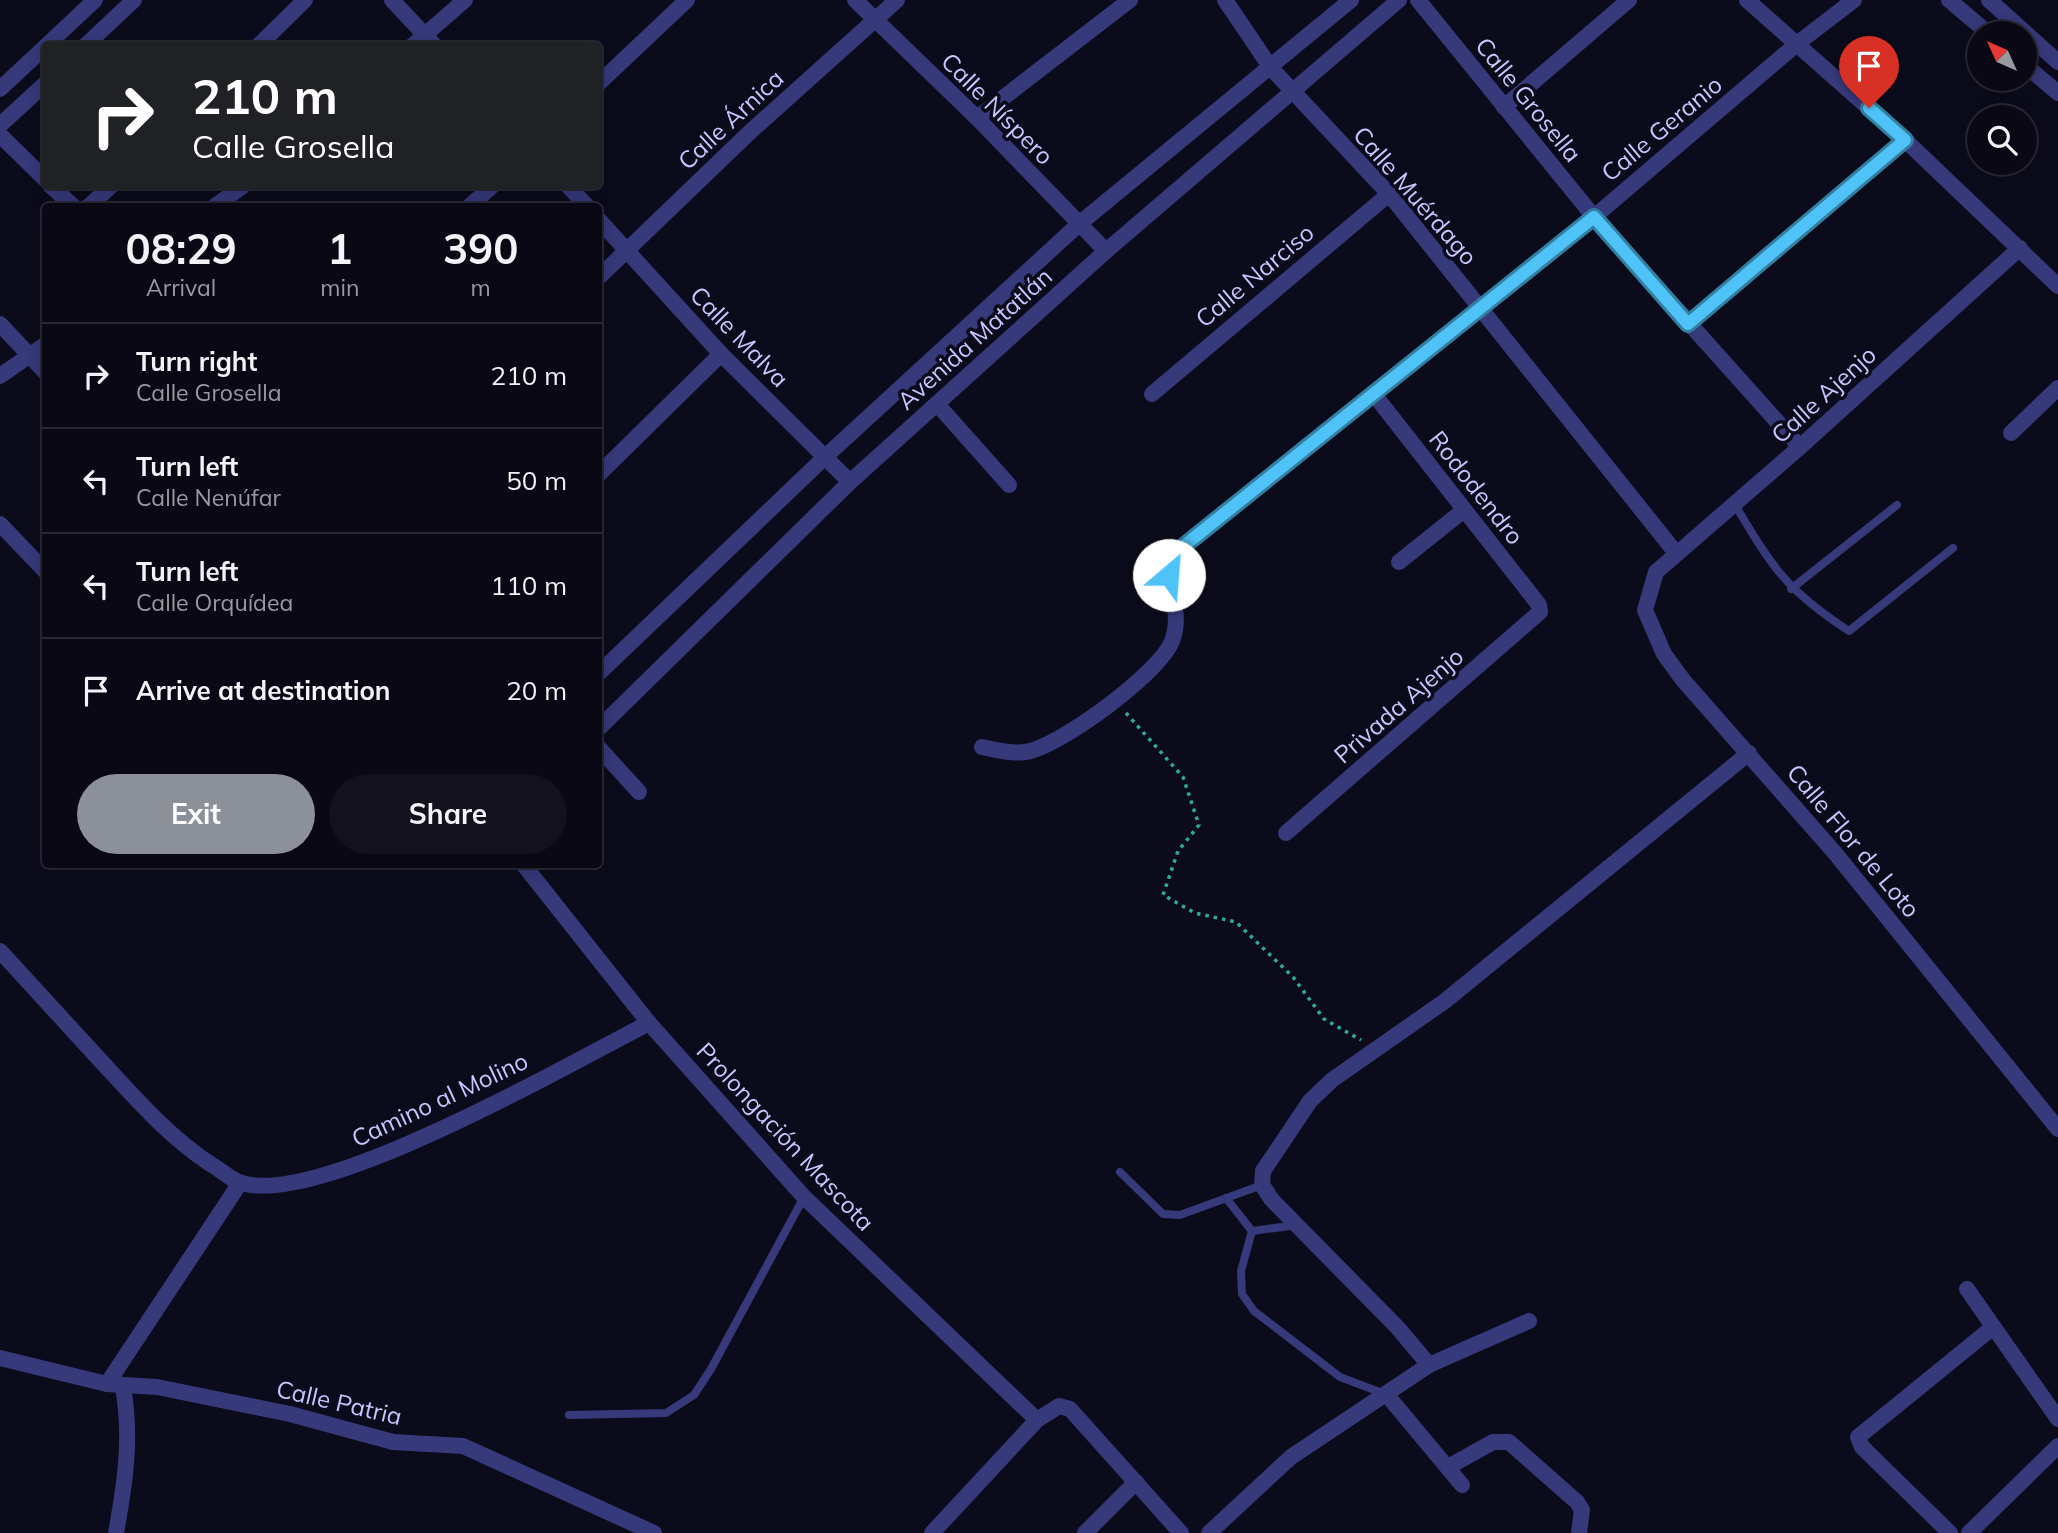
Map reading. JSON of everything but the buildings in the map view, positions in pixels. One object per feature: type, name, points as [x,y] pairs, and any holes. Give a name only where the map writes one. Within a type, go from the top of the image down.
[{"type":"street","points":[[50,42],[95,0]]},
{"type":"street","points":[[89,42],[134,0]]},
{"type":"street","points":[[262,42],[305,0]]},
{"type":"street","points":[[392,0],[424,42],[465,0]]},
{"type":"street","points":[[602,80],[687,0]]},
{"type":"street","name":"Calle Níspero","points":[[855,0],[977,118],[1106,251]]},
{"type":"street","name":"Calle Árnica","points":[[602,274],[751,131],[898,0]]},
{"type":"street","points":[[977,118],[1130,0]]},
{"type":"street","name":"Calle Muérdago","points":[[1225,0],[1271,68],[1388,194],[1676,553]]},
{"type":"street","name":"Avenida Matatlán","points":[[602,670],[825,457],[1079,224],[1351,0]]},
{"type":"street","name":"Avenida Matatlán","points":[[602,725],[850,482],[1106,251],[1399,0]]},
{"type":"street","name":"Calle Grosella","points":[[1418,0],[1594,217],[1800,447]]},
{"type":"street","points":[[1504,107],[1629,0]]},
{"type":"street","points":[[1747,0],[1905,140],[2058,286]]},
{"type":"street","name":"Calle Geranio","points":[[1116,701],[1163,658],[1173,640],[1174,598],[1169,575],[1173,557],[1594,217],[1798,43],[1854,0]]},
{"type":"street","points":[[1949,0],[1974,21]]},
{"type":"street","points":[[1989,0],[2058,62]]},
{"type":"street","points":[[0,89],[42,50]]},
{"type":"street","points":[[2037,75],[2058,93]]},
{"type":"street","points":[[0,125],[42,87]]},
{"type":"street","points":[[0,135],[42,176]]},
{"type":"street","points":[[1688,324],[1905,140]]},
{"type":"street","points":[[54,189],[70,203]]},
{"type":"street","points":[[92,203],[108,189]]},
{"type":"street","points":[[219,203],[239,189]]},
{"type":"street","points":[[473,203],[489,189]]},
{"type":"street","points":[[571,189],[584,203]]},
{"type":"street","name":"Calle Narciso","points":[[1152,394],[1388,194]]},
{"type":"street","name":"Calle Malva","points":[[602,223],[721,354],[850,482]]},
{"type":"street","name":"Calle Ajenjo","points":[[1656,572],[1800,447],[2020,248]]},
{"type":"street","points":[[0,324],[42,369]]},
{"type":"street","points":[[0,376],[42,347]]},
{"type":"street","points":[[602,471],[721,354]]},
{"type":"street","points":[[2011,433],[2058,388]]},
{"type":"street","name":"Rododendro","points":[[1373,393],[1539,606],[1540,612]]},
{"type":"street","points":[[936,404],[1009,485]]},
{"type":"street","points":[[1399,562],[1464,510]]},
{"type":"street","points":[[0,524],[42,568]]},
{"type":"street","name":"Calle Flor de Loto","points":[[1656,572],[1645,611],[1659,644],[1684,680],[1835,853],[2058,1129]]},
{"type":"street","name":"Privada Ajenjo","points":[[1286,832],[1540,612]]},
{"type":"street","points":[[982,747],[1005,753],[1026,752],[1043,746],[1116,701]]},
{"type":"street","points":[[602,751],[639,793]]},
{"type":"street","points":[[1429,1366],[1398,1328],[1297,1226],[1262,1185],[1263,1171],[1310,1101],[1332,1080],[1444,1001],[1749,753]]},
{"type":"street","name":"Prolongación Mascota","points":[[526,868],[649,1023],[804,1197],[1037,1420]]},
{"type":"street","points":[[0,951],[145,1109],[191,1152],[240,1183],[115,1385],[129,1442],[127,1472],[116,1533]]},
{"type":"street","name":"Camino al Molino","points":[[240,1183],[272,1184],[316,1180],[412,1143],[649,1023]]},
{"type":"street","points":[[1968,1289],[1992,1328],[2058,1419]]},
{"type":"street","points":[[1209,1533],[1291,1457],[1429,1366],[1529,1321]]},
{"type":"street","points":[[1950,1533],[1861,1447],[1858,1437],[1992,1328]]},
{"type":"street","name":"Calle Patria","points":[[0,1358],[115,1385],[157,1387],[264,1409],[393,1442],[463,1446],[654,1533]]},
{"type":"street","points":[[1387,1395],[1462,1485]]},
{"type":"street","points":[[932,1533],[1037,1420],[1059,1406],[1070,1409],[1181,1533]]},
{"type":"street","points":[[1448,1467],[1493,1442],[1509,1442],[1577,1502],[1582,1510],[1578,1533]]},
{"type":"street","points":[[1969,1533],[2058,1446]]},
{"type":"street","points":[[1085,1533],[1136,1482]]},
{"type":"lane","points":[[1734,503],[1770,564],[1791,589],[1808,605],[1849,631],[1952,548]]},
{"type":"lane","points":[[1791,589],[1897,505]]},
{"type":"lane","points":[[1120,1172],[1163,1213],[1180,1215],[1262,1185]]},
{"type":"lane","points":[[569,1415],[666,1413],[694,1395],[711,1369],[804,1197]]},
{"type":"lane","points":[[1226,1198],[1252,1231]]},
{"type":"lane","points":[[1252,1231],[1297,1226]]},
{"type":"lane","points":[[1252,1231],[1241,1271],[1241,1294],[1254,1311],[1340,1377],[1387,1395]]},
{"type":"path","points":[[1116,701],[1183,777],[1199,825],[1178,851],[1163,895],[1195,913],[1236,922],[1293,977],[1324,1019],[1375,1048]]},
{"type":"route","points":[[1169,575],[1173,557],[1185,545],[1594,217],[1688,324],[1905,140],[1869,108]]}]
